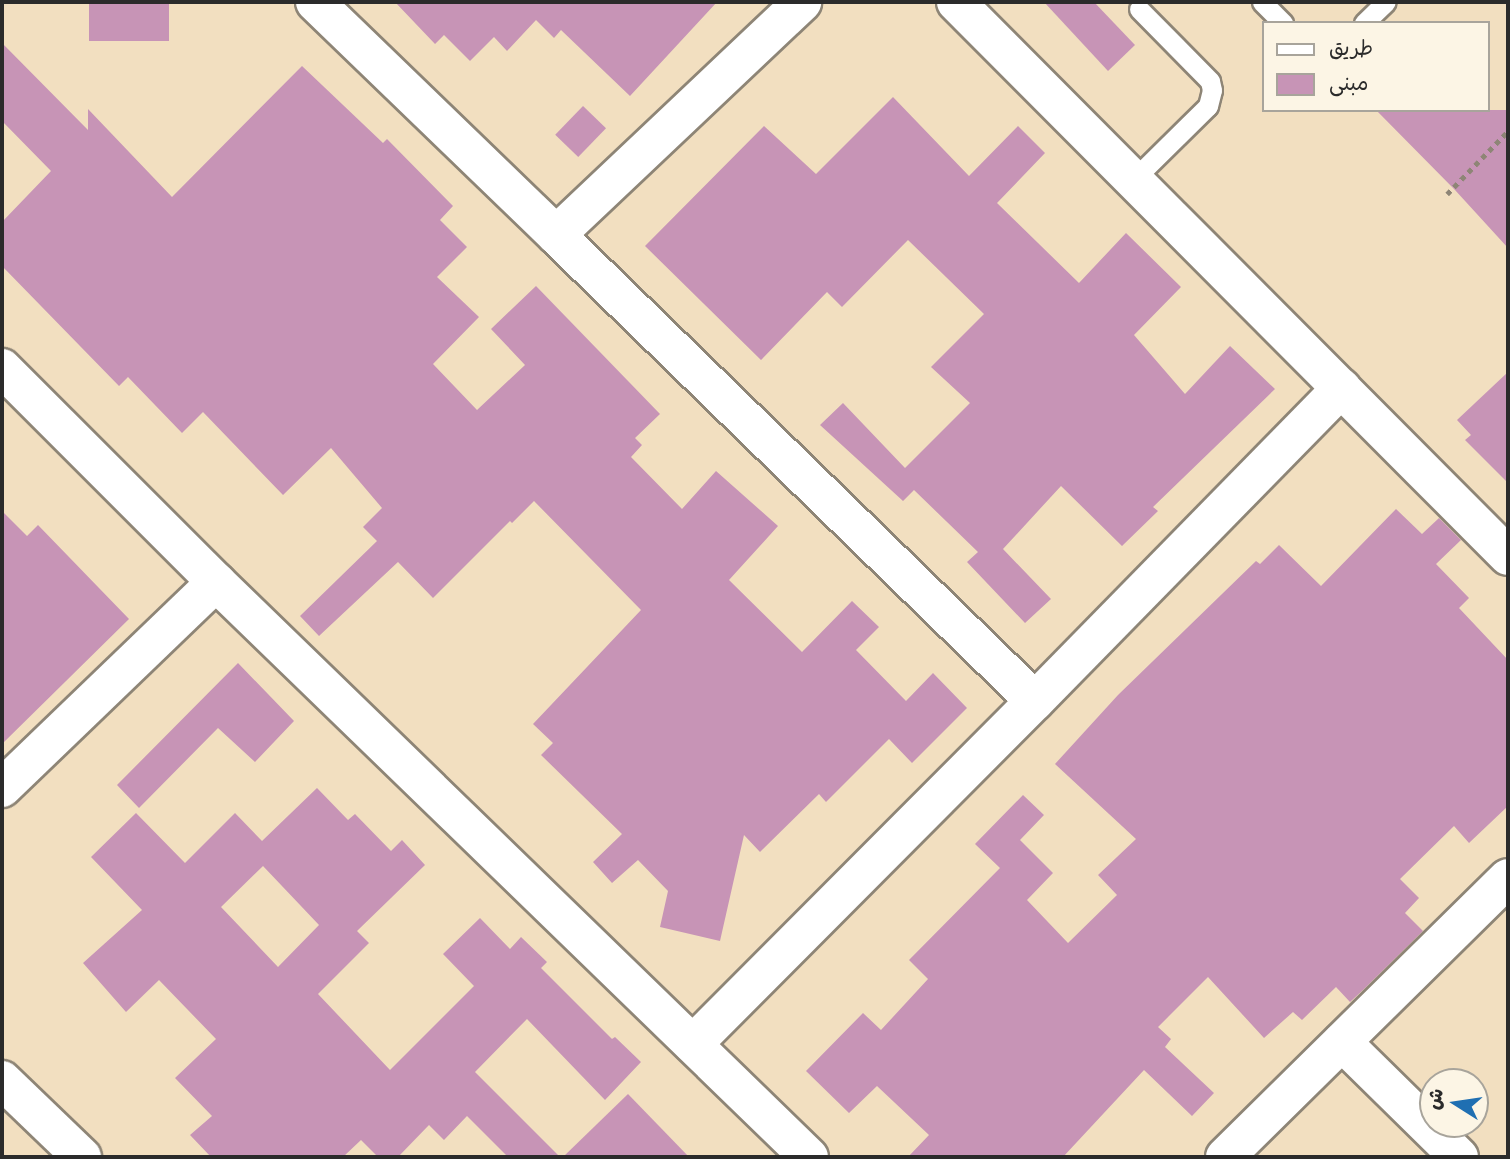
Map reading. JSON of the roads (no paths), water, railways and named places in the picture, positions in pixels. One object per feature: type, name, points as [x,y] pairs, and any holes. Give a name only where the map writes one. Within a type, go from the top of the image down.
[{"type":"street","points":[[315,2],[1035,701]]},
{"type":"street","points":[[556,235],[802,2]]},
{"type":"street","points":[[956,2],[1508,556]]},
{"type":"street","points":[[2,368],[216,582],[809,1157]]},
{"type":"street","points":[[693,1044],[1035,701],[1341,388]]},
{"type":"street","points":[[2,788],[216,582]]},
{"type":"street","points":[[1225,1157],[1508,878]]},
{"type":"street","points":[[1342,1042],[1459,1157]]},
{"type":"street","points":[[2,1080],[82,1157]]},
{"type":"lane","points":[[1262,2],[1281,21]]},
{"type":"lane","points":[[1366,21],[1386,2]]},
{"type":"lane","points":[[1133,180],[1208,106],[1212,89],[1210,81],[1139,9]]}]
